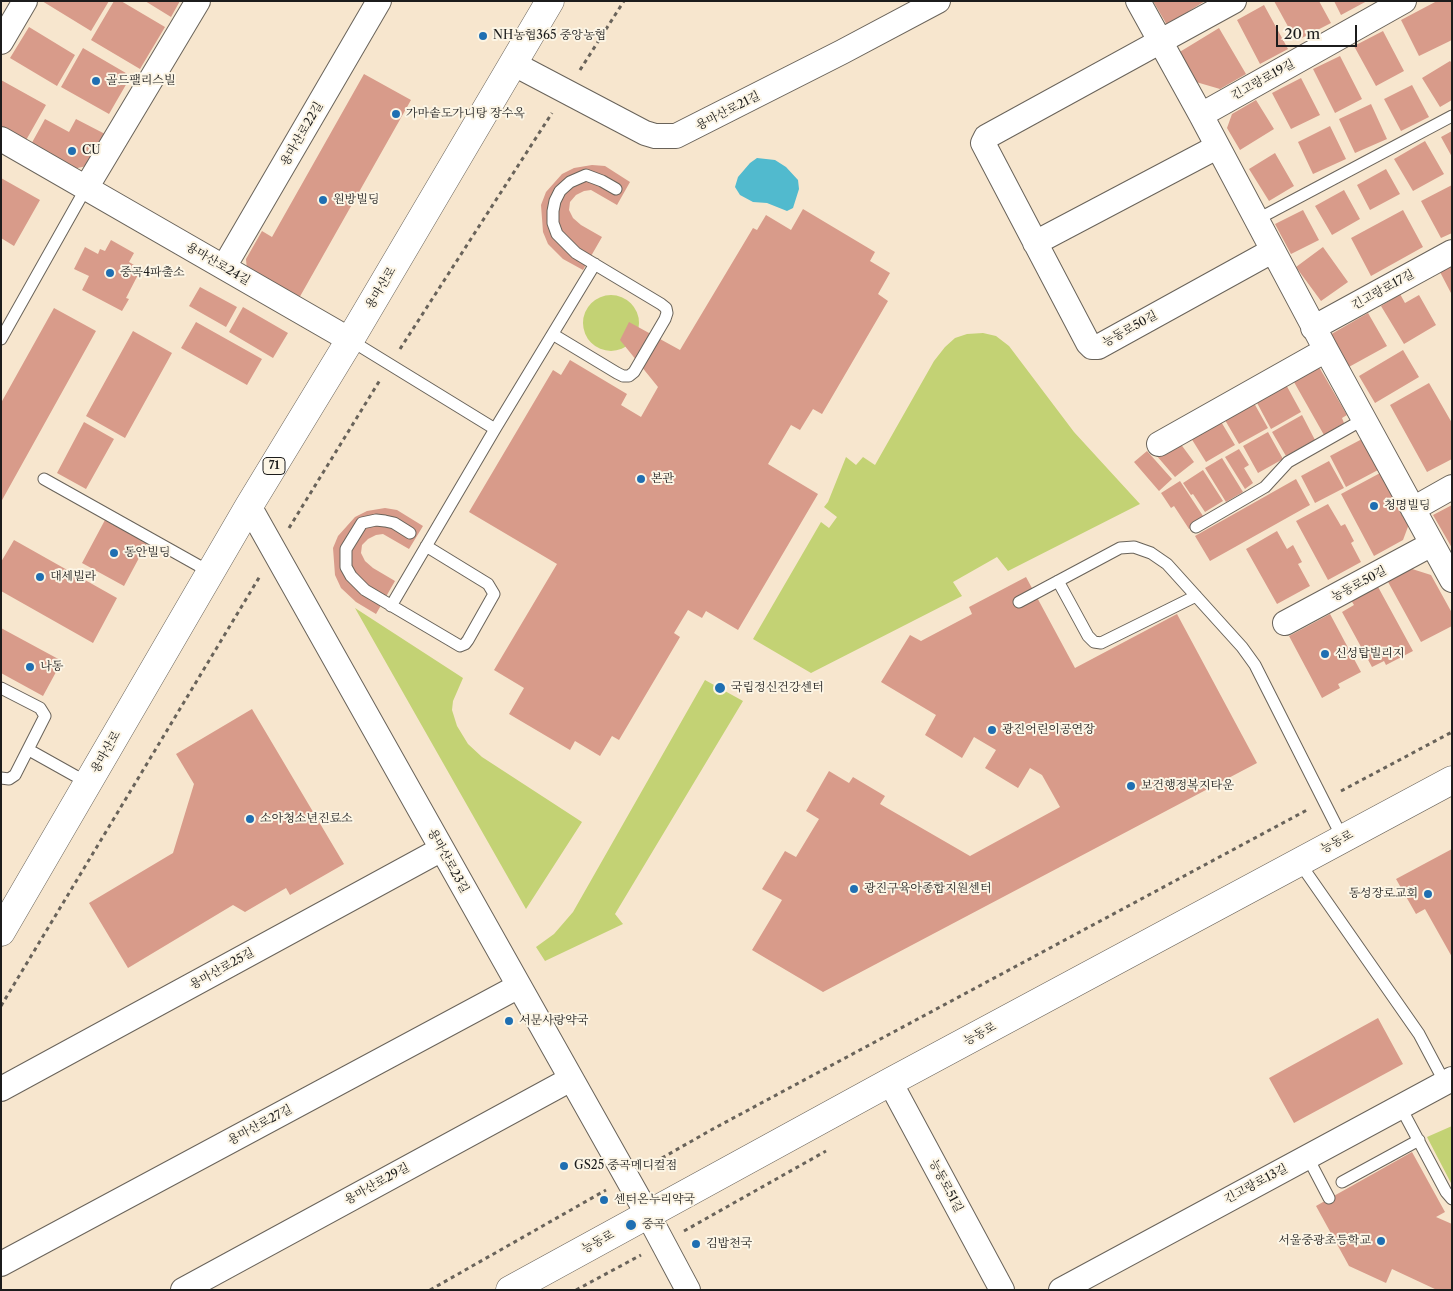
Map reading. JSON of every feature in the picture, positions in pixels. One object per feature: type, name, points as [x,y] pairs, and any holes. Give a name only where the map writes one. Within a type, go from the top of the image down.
[{"type":"main road","name":"용마산로","points":[[1,932],[249,506],[350,340],[550,1]]},
{"type":"main road","name":"능동로","points":[[510,1290],[890,1082],[1452,780]]},
{"type":"street","points":[[1,42],[25,1]]},
{"type":"street","points":[[86,188],[198,1]]},
{"type":"street","name":"용마산로22길","points":[[224,267],[379,1]]},
{"type":"street","name":"용마산로21길","points":[[514,64],[645,133],[655,136],[676,136],[938,1]]},
{"type":"street","points":[[1138,1],[1201,115],[1313,328],[1452,580]]},
{"type":"street","name":"능동로50길","points":[[1234,1],[986,137],[983,140],[984,147],[1088,343],[1095,348],[1272,251]]},
{"type":"street","name":"긴고랑로19길","points":[[1201,115],[1404,1]]},
{"type":"street","name":"용마산로24길","points":[[1,139],[350,340]]},
{"type":"street","points":[[1035,243],[1217,147]]},
{"type":"street","name":"긴고랑로17길","points":[[1313,328],[1452,252]]},
{"type":"street","points":[[1159,444],[1326,350]]},
{"type":"street","points":[[1413,509],[1452,487]]},
{"type":"street","name":"용마산로23길","points":[[249,506],[648,1215],[688,1290]]},
{"type":"street","name":"농동로50길","points":[[1285,623],[1432,544]]},
{"type":"street","name":"용마산로25길","points":[[1,1088],[442,849]]},
{"type":"street","name":"용마산로27길","points":[[1,1264],[519,986]]},
{"type":"street","name":"용마산로29길","points":[[183,1290],[571,1079]]},
{"type":"street","name":"긴고랑로13길","points":[[1061,1290],[1448,1081]]},
{"type":"street","name":"능동로51길","points":[[890,1082],[1002,1290]]},
{"type":"lane","points":[[1256,220],[1452,116]]},
{"type":"lane","points":[[554,335],[623,376],[629,376],[634,372],[665,319],[666,308],[568,247],[557,234],[553,223],[553,211],[560,191],[570,182],[586,176],[594,177],[616,189]]},
{"type":"lane","points":[[1,339],[86,188]]},
{"type":"lane","points":[[391,606],[595,264]]},
{"type":"lane","points":[[350,340],[495,429]]},
{"type":"lane","points":[[1196,527],[1265,487],[1288,462],[1364,419]]},
{"type":"lane","points":[[44,479],[210,573]]},
{"type":"lane","points":[[410,533],[394,523],[376,520],[362,523],[346,549],[346,567],[351,576],[365,590],[460,646],[468,640],[494,594],[488,584],[426,546]]},
{"type":"lane","points":[[1019,602],[1120,548],[1134,547],[1151,553],[1167,564],[1242,647],[1255,665],[1343,839]]},
{"type":"lane","points":[[1058,581],[1088,636],[1094,642],[1102,644],[1196,596]]},
{"type":"lane","points":[[1,688],[40,708],[45,718],[15,775],[9,779],[1,778]]},
{"type":"lane","points":[[29,750],[88,783]]},
{"type":"lane","points":[[1299,862],[1419,1034],[1448,1081]]},
{"type":"lane","points":[[1400,1106],[1446,1192],[1452,1199]]},
{"type":"lane","points":[[1342,1182],[1419,1140]]},
{"type":"lane","points":[[1307,1156],[1329,1198]]},
{"type":"path","points":[[1,1006],[390,364],[624,1]]},
{"type":"path","points":[[430,1290],[720,1126],[1452,732]]},
{"type":"path","points":[[576,1290],[826,1151]]},
{"type":"green space","points":[[611,295],[622,297],[631,303],[637,312],[639,323],[637,334],[631,343],[622,349],[611,351],[600,349],[591,343],[585,334],[583,323],[585,312],[591,303],[600,297]]},
{"type":"green space","points":[[983,333],[996,336],[1009,346],[1074,432],[1140,504],[1008,571],[997,557],[953,582],[962,596],[811,673],[753,639],[821,522],[829,528],[837,517],[824,507],[828,502],[846,457],[856,465],[863,457],[875,465],[934,361],[945,347],[955,338],[967,334]]},
{"type":"green space","points":[[355,608],[463,678],[453,701],[452,710],[457,726],[468,744],[482,757],[582,822],[526,909]]},
{"type":"green space","points":[[705,680],[743,701],[615,914],[623,924],[545,961],[536,947],[554,934],[573,912]]},
{"type":"green space","points":[[1452,1126],[1452,1185],[1427,1137]]},
{"type":"water","points":[[757,158],[775,160],[786,167],[798,180],[799,189],[793,208],[787,211],[767,203],[753,202],[740,195],[735,187],[738,177]]},
{"type":"building","points":[[42,1],[109,1],[91,31]]},
{"type":"building","points":[[114,1],[121,1],[165,27],[140,69],[91,40]]},
{"type":"building","points":[[145,1],[180,1],[171,17]]},
{"type":"building","points":[[1153,1],[1205,1],[1167,25]]},
{"type":"building","points":[[1274,1],[1319,1],[1331,23],[1296,41]]},
{"type":"building","points":[[1334,1],[1367,1],[1341,15]]},
{"type":"building","points":[[1437,1],[1452,1],[1452,40],[1419,56],[1401,20]]},
{"type":"building","points":[[1264,5],[1288,49],[1260,64],[1237,20]]},
{"type":"building","points":[[29,27],[75,55],[57,86],[10,58]]},
{"type":"building","points":[[1219,28],[1246,74],[1220,89],[1196,82],[1178,53]]},
{"type":"building","points":[[1383,31],[1404,71],[1376,86],[1354,46]]},
{"type":"building","name":"골드팰리스빌","points":[[83,48],[131,76],[109,114],[61,87]]},
{"type":"building","points":[[1340,56],[1362,99],[1335,113],[1313,69]]},
{"type":"building","points":[[1450,61],[1452,63],[1452,100],[1440,107],[1422,78]]},
{"type":"building","name":"원방빌딩","points":[[364,74],[411,100],[298,300],[247,271],[246,259],[262,231],[272,237]]},
{"type":"building","points":[[1301,78],[1320,115],[1291,129],[1272,93]]},
{"type":"building","points":[[1,80],[46,105],[25,142],[1,128]]},
{"type":"building","points":[[1412,85],[1429,117],[1401,131],[1384,99]]},
{"type":"building","points":[[1256,100],[1274,129],[1240,150],[1227,128],[1232,114]]},
{"type":"building","points":[[1371,104],[1387,139],[1355,153],[1339,119]]},
{"type":"building","points":[[45,119],[69,132],[76,119],[105,134],[87,166],[68,170],[29,148]]},
{"type":"building","points":[[1330,126],[1346,159],[1313,174],[1298,142]]},
{"type":"building","points":[[1452,131],[1452,157],[1441,137]]},
{"type":"building","points":[[1425,141],[1444,174],[1413,191],[1394,159]]},
{"type":"building","points":[[1275,153],[1294,186],[1269,201],[1249,169]]},
{"type":"building","points":[[592,165],[605,166],[630,182],[617,205],[591,190],[576,195],[570,202],[569,210],[573,218],[602,237],[583,270],[563,259],[548,244],[543,232],[541,205],[546,192],[562,174],[574,168]]},
{"type":"building","points":[[1386,169],[1400,194],[1370,210],[1357,185]]},
{"type":"building","points":[[1,178],[40,200],[14,246],[1,238]]},
{"type":"building","points":[[1452,185],[1452,233],[1441,238],[1421,201]]},
{"type":"building","points":[[1344,190],[1360,219],[1332,235],[1315,206]]},
{"type":"building","name":"본관","points":[[803,209],[875,252],[870,261],[890,273],[878,294],[888,301],[822,414],[813,409],[800,430],[791,425],[768,464],[818,494],[738,630],[706,611],[702,618],[688,610],[674,633],[680,637],[619,740],[612,736],[600,756],[575,741],[570,750],[509,714],[524,688],[494,670],[557,564],[469,512],[553,370],[561,375],[570,360],[627,394],[621,405],[641,417],[658,387],[620,340],[629,322],[680,350],[753,228],[757,230],[766,215],[791,230]]},
{"type":"building","points":[[1303,210],[1319,240],[1291,254],[1275,224]]},
{"type":"building","points":[[1403,210],[1423,247],[1371,276],[1351,238]]},
{"type":"building","name":"중곡4파출소","points":[[111,240],[134,253],[129,262],[141,269],[126,298],[129,299],[122,311],[82,290],[89,276],[74,269],[85,247],[98,254],[100,249],[105,251]]},
{"type":"building","points":[[1323,247],[1348,282],[1321,301],[1296,267]]},
{"type":"building","points":[[1452,266],[1452,295],[1440,272]]},
{"type":"building","points":[[200,287],[237,307],[226,327],[189,306]]},
{"type":"building","points":[[1400,294],[1405,303],[1419,295],[1436,325],[1404,344],[1381,306]]},
{"type":"building","points":[[243,307],[288,333],[273,358],[229,332]]},
{"type":"building","points":[[54,308],[96,331],[1,502],[1,403]]},
{"type":"building","points":[[1368,313],[1387,346],[1347,368],[1328,336]]},
{"type":"building","points":[[196,322],[262,359],[247,385],[181,348]]},
{"type":"building","points":[[133,331],[172,353],[125,438],[86,416]]},
{"type":"building","points":[[1403,350],[1419,377],[1375,403],[1359,376]]},
{"type":"building","points":[[1319,367],[1347,415],[1342,418],[1344,423],[1324,435],[1294,382]]},
{"type":"building","points":[[1284,381],[1301,412],[1271,429],[1256,401]]},
{"type":"building","points":[[1429,383],[1452,423],[1452,459],[1427,472],[1390,405]]},
{"type":"building","points":[[1254,403],[1268,428],[1239,444],[1225,420]]},
{"type":"building","points":[[1302,415],[1315,440],[1286,456],[1272,432]]},
{"type":"building","points":[[1220,420],[1235,445],[1206,462],[1191,438]]},
{"type":"building","points":[[84,422],[114,439],[86,489],[57,473]]},
{"type":"building","points":[[1268,432],[1283,459],[1258,473],[1243,446]]},
{"type":"building","points":[[1177,439],[1194,462],[1175,477],[1156,455]]},
{"type":"building","points":[[1362,439],[1378,470],[1346,487],[1330,456]]},
{"type":"building","points":[[1239,449],[1249,465],[1244,468],[1253,483],[1245,489],[1225,457]]},
{"type":"building","points":[[1147,451],[1172,479],[1159,491],[1134,462]]},
{"type":"building","points":[[1222,458],[1243,492],[1226,502],[1205,468]]},
{"type":"building","points":[[1329,461],[1344,488],[1315,503],[1301,476]]},
{"type":"building","points":[[1203,470],[1223,501],[1205,512],[1183,483]]},
{"type":"building","name":"청명빌딩","points":[[1382,472],[1409,524],[1403,540],[1374,556],[1341,494]]},
{"type":"building","points":[[1296,479],[1310,505],[1210,561],[1195,536]]},
{"type":"building","points":[[1180,481],[1205,519],[1189,529],[1174,506],[1171,508],[1161,493]]},
{"type":"building","points":[[1328,504],[1341,526],[1345,524],[1354,541],[1351,543],[1361,562],[1328,580],[1296,521]]},
{"type":"building","points":[[1452,505],[1452,548],[1433,515]]},
{"type":"building","points":[[385,508],[397,510],[423,526],[409,549],[383,534],[368,539],[362,545],[361,553],[365,561],[395,581],[376,614],[356,602],[341,588],[335,575],[333,548],[338,536],[355,517],[367,511]]},
{"type":"building","name":"동안빌딩","points":[[105,520],[147,543],[124,586],[82,563]]},
{"type":"building","points":[[1277,531],[1287,549],[1293,545],[1302,562],[1298,564],[1310,586],[1277,604],[1246,549]]},
{"type":"building","name":"대세빌라","points":[[14,540],[117,598],[93,643],[1,591],[1,562]]},
{"type":"building","points":[[1409,568],[1431,575],[1452,613],[1452,626],[1421,642],[1387,580]]},
{"type":"building","name":"보건행정복지타운","points":[[1026,577],[1075,668],[1177,614],[1257,763],[823,992],[752,950],[782,900],[762,889],[785,851],[796,857],[819,819],[806,811],[829,771],[849,783],[853,777],[885,796],[880,804],[970,856],[1060,807],[1042,775],[1030,768],[1018,788],[985,768],[996,750],[974,737],[962,758],[925,735],[936,715],[881,682],[910,635],[921,641],[972,614],[969,607]]},
{"type":"building","points":[[1377,585],[1413,651],[1386,665],[1384,661],[1372,667],[1342,612],[1354,605],[1351,600]]},
{"type":"building","name":"신성탑빌리지","points":[[1330,614],[1361,672],[1338,684],[1340,688],[1322,698],[1289,636]]},
{"type":"building","name":"나동","points":[[1,628],[62,661],[43,696],[1,673]]},
{"type":"building","name":"소아청소년진료소","points":[[252,709],[344,864],[290,895],[286,888],[245,912],[233,905],[128,968],[89,903],[173,853],[194,784],[176,754]]},
{"type":"building","name":"동성장로교회","points":[[1452,849],[1452,957],[1425,909],[1416,914],[1396,879]]},
{"type":"building","points":[[1378,1018],[1403,1064],[1294,1123],[1269,1078]]},
{"type":"building","points":[[1412,1152],[1445,1212],[1436,1217],[1452,1224],[1452,1290],[1437,1290],[1392,1269],[1386,1283],[1349,1266],[1316,1206]]},
{"type":"place","name":"NH농협365 중앙농협","points":[[483,36]]},
{"type":"place","name":"골드팰리스빌","points":[[96,81]]},
{"type":"place","name":"가마솥도가니탕 장수옥","points":[[396,114]]},
{"type":"place","name":"CU","points":[[72,151]]},
{"type":"place","name":"원방빌딩","points":[[323,200]]},
{"type":"place","name":"중곡4파출소","points":[[110,273]]},
{"type":"place","name":"본관","points":[[641,479]]},
{"type":"place","name":"청명빌딩","points":[[1374,506]]},
{"type":"place","name":"동안빌딩","points":[[114,553]]},
{"type":"place","name":"대세빌라","points":[[40,577]]},
{"type":"place","name":"신성탑빌리지","points":[[1325,654]]},
{"type":"place","name":"나동","points":[[30,667]]},
{"type":"place","name":"국립정신건강센터","points":[[720,688]]},
{"type":"place","name":"광진어린이공연장","points":[[992,730]]},
{"type":"place","name":"보건행정복지타운","points":[[1131,786]]},
{"type":"place","name":"소아청소년진료소","points":[[250,819]]},
{"type":"place","name":"광진구육아종합지원센터","points":[[854,889]]},
{"type":"place","name":"동성장로교회","points":[[1428,894]]},
{"type":"place","name":"서문사랑약국","points":[[509,1021]]},
{"type":"place","name":"GS25 중곡메디컬점","points":[[564,1166]]},
{"type":"place","name":"센터온누리약국","points":[[604,1200]]},
{"type":"place","name":"중곡","points":[[631,1225]]},
{"type":"place","name":"서울중광초등학교","points":[[1381,1241]]},
{"type":"place","name":"김밥천국","points":[[696,1244]]}]
